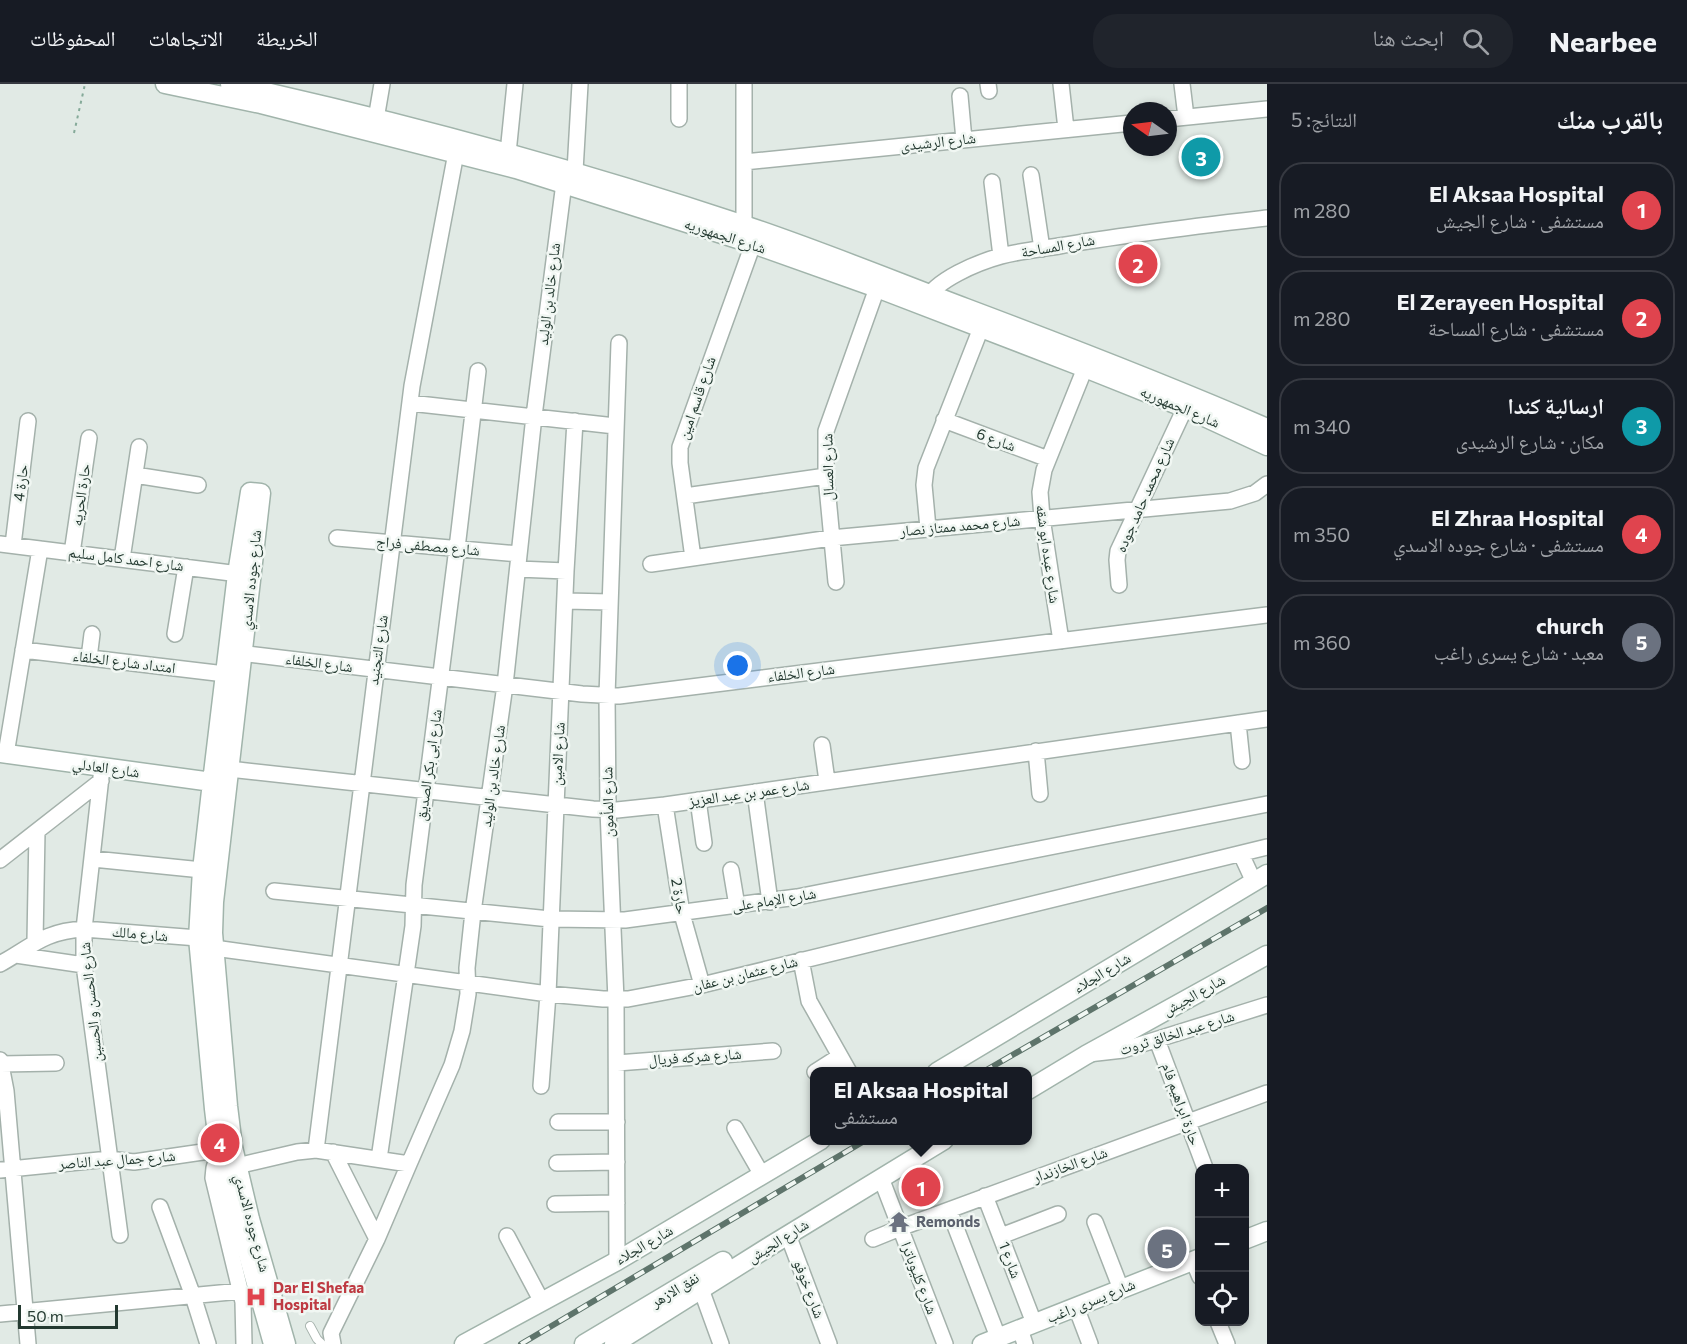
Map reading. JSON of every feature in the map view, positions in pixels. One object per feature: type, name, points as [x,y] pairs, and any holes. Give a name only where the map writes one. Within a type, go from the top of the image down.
[{"type":"street","name":"شارع الجمهوريه","points":[[165,84],[261,104],[456,153],[569,177],[744,225],[960,313],[1192,395],[1267,428]]},
{"type":"street","name":"شارع الجمهوريه","points":[[230,84],[278,89],[508,153],[877,288],[926,299]]},
{"type":"street","points":[[376,118],[382,84]]},
{"type":"street","points":[[508,153],[515,84]]},
{"type":"street","name":"شارع خالد بن الوليد","points":[[332,1344],[331,1333],[377,1239],[457,1048],[466,1008],[467,968],[473,912],[505,685],[534,416],[569,177],[580,84]]},
{"type":"street","points":[[679,84],[679,119]]},
{"type":"street","points":[[744,84],[744,225]]},
{"type":"street","points":[[1061,84],[1066,129]]},
{"type":"street","points":[[1182,84],[1186,117]]},
{"type":"street","points":[[960,96],[964,140]]},
{"type":"street","points":[[1177,118],[1267,109]]},
{"type":"street","name":"شارع الرشيدى","points":[[744,162],[1123,124]]},
{"type":"street","name":"شارع التجنيد","points":[[316,1150],[410,403],[456,153]]},
{"type":"street","points":[[1031,175],[1042,249]]},
{"type":"street","points":[[992,182],[1001,256]]},
{"type":"street","name":"شارع المساحة","points":[[926,299],[964,271],[1001,256],[1116,237],[1267,218]]},
{"type":"street","name":"شارع قاسم امين","points":[[693,558],[680,455],[682,439],[753,244]]},
{"type":"street","name":"شارع العسال","points":[[836,582],[825,441],[828,421],[877,288]]},
{"type":"street","name":"شارع الجمهوريه","points":[[960,313],[981,328],[1185,408],[1267,446]]},
{"type":"street","points":[[928,528],[924,476],[928,459],[981,328]]},
{"type":"street","name":"شارع المأمون","points":[[617,1261],[616,1000],[611,921],[607,696],[619,343]]},
{"type":"street","name":"شارع عبده ابو شقه","points":[[1061,641],[1040,492],[1048,459],[1085,368]]},
{"type":"street","name":"شارع ابى بكر الصديق","points":[[379,1159],[407,974],[414,885],[458,548],[478,371]]},
{"type":"street","points":[[410,403],[615,426]]},
{"type":"street","name":"شارع محمد حامد جوده","points":[[1119,585],[1117,554],[1185,408]]},
{"type":"street","name":"شارع 6","points":[[944,420],[1048,459]]},
{"type":"street","name":"حارة 4","points":[[6,544],[28,421]]},
{"type":"street","name":"شارع الامين","points":[[541,1086],[548,994],[566,571],[575,421]]},
{"type":"street","name":"حارة الحريه","points":[[72,553],[89,438]]},
{"type":"street","points":[[122,559],[139,447]]},
{"type":"street","points":[[135,475],[198,485]]},
{"type":"street","points":[[685,496],[826,476]]},
{"type":"street","name":"شارع محمد ممتاز نصار","points":[[651,564],[831,538],[1230,501],[1255,493],[1267,484]]},
{"type":"street","name":"شارع مصطفى فراج","points":[[337,538],[458,548],[566,571]]},
{"type":"street","name":"شارع احمد كامل سليم","points":[[6,544],[244,575]]},
{"type":"street","points":[[3,754],[40,549]]},
{"type":"street","points":[[176,634],[186,567]]},
{"type":"street","name":"شارع جوده الاسدي","points":[[244,575],[235,653],[229,769],[214,902],[214,948],[228,1106],[226,1149],[214,1168],[214,1187],[241,1291],[245,1317],[244,1344]]},
{"type":"street","points":[[566,601],[610,602]]},
{"type":"street","name":"شارع الخلفاء","points":[[235,653],[607,696],[631,695],[1267,615]]},
{"type":"street","points":[[89,658],[92,634]]},
{"type":"street","name":"امتداد شارع الخلفاء","points":[[23,650],[225,674]]},
{"type":"street","name":"شارع جوده الاسدي","points":[[235,653],[225,674],[202,870],[198,938],[214,1109],[226,1149],[266,1321],[282,1341]]},
{"type":"street","name":"شارع عمر بن عبد العزيز","points":[[229,769],[608,810],[665,805],[1267,719]]},
{"type":"street","points":[[1239,723],[1242,761]]},
{"type":"street","points":[[822,745],[827,781]]},
{"type":"street","points":[[1036,751],[1040,794]]},
{"type":"street","name":"شارع العادلي","points":[[3,754],[102,774],[212,782]]},
{"type":"street","points":[[0,860],[102,774]]},
{"type":"street","name":"شارع الحسن و الحسين","points":[[102,774],[84,929],[84,965],[120,1235]]},
{"type":"street","points":[[755,792],[770,902]]},
{"type":"street","points":[[698,800],[704,843]]},
{"type":"street","name":"شارع الإمام على","points":[[274,891],[550,919],[611,921],[770,902],[1267,804]]},
{"type":"street","name":"حارة 2","points":[[665,805],[682,914],[702,986]]},
{"type":"street","points":[[35,941],[37,831]]},
{"type":"street","name":"شارع عثمان بن عفان","points":[[214,948],[548,994],[616,1000],[641,999],[1267,847]]},
{"type":"street","points":[[1241,854],[1260,878]]},
{"type":"street","points":[[93,859],[202,870]]},
{"type":"street","points":[[731,870],[737,906]]},
{"type":"street","name":"شارع الجلاء","points":[[944,1067],[1260,878]]},
{"type":"street","name":"شارع مالك","points":[[0,964],[35,941],[59,932],[84,929],[198,938]]},
{"type":"street","points":[[16,955],[84,965]]},
{"type":"street","name":"شارع الجيش","points":[[1032,1088],[1086,1055],[1267,955]]},
{"type":"street","points":[[801,960],[809,1001],[847,1067]]},
{"type":"street","name":"شارع عبد الخالق ثروت","points":[[1086,1055],[1123,1050],[1267,1005]]},
{"type":"street","name":"حارة ابراهيم فام","points":[[1157,1040],[1203,1164]]},
{"type":"street","name":"شارع شركه فريال","points":[[616,1063],[773,1050]]},
{"type":"street","points":[[822,1067],[840,1056]]},
{"type":"street","points":[[31,1343],[6,1169],[6,1091],[1,1062],[56,1063]]},
{"type":"street","name":"شارع الخازندار","points":[[873,1239],[1267,1093]]},
{"type":"street","points":[[558,1122],[617,1122]]},
{"type":"street","points":[[735,1128],[762,1175]]},
{"type":"street","name":"شارع الجلاء","points":[[464,1344],[617,1261],[813,1145]]},
{"type":"street","name":"شارع الجيش","points":[[614,1344],[936,1145]]},
{"type":"street","name":"شارع جوده الاسدي","points":[[226,1149],[237,1166],[282,1341]]},
{"type":"street","name":"شارع جمال عبد الناصر","points":[[6,1169],[109,1159],[134,1162],[226,1149]]},
{"type":"street","points":[[237,1166],[297,1152],[316,1150],[410,1164]]},
{"type":"street","points":[[333,1152],[377,1239]]},
{"type":"street","points":[[557,1163],[617,1162]]},
{"type":"street","name":"شارع كليوباترا","points":[[881,1178],[945,1344]]},
{"type":"street","name":"شارع 1","points":[[985,1196],[1001,1236],[1026,1332]]},
{"type":"street","points":[[555,1204],[617,1203]]},
{"type":"street","points":[[160,1207],[208,1344]]},
{"type":"street","points":[[949,1210],[990,1341]]},
{"type":"street","points":[[1001,1236],[1058,1214]]},
{"type":"street","points":[[1095,1222],[1121,1289]]},
{"type":"street","points":[[1249,1238],[1267,1231]]},
{"type":"street","name":"شارع خوفو","points":[[788,1235],[829,1344]]},
{"type":"street","points":[[507,1236],[542,1302]]},
{"type":"street","name":"نفق الازهر","points":[[584,1344],[735,1254],[770,1246]]},
{"type":"street","name":"شارع يسرى راغب","points":[[990,1341],[1026,1332],[1076,1307],[1121,1289],[1195,1266]]},
{"type":"street","points":[[701,1289],[721,1344]]},
{"type":"street","points":[[0,1314],[241,1291]]},
{"type":"street","points":[[1076,1307],[1090,1344]]},
{"type":"street","points":[[1220,1326],[1227,1344]]},
{"type":"lane","points":[[310,1326],[322,1344]]},
{"type":"path","points":[[74,133],[85,84]]},
{"type":"railway","points":[[992,1067],[1267,908]]},
{"type":"railway","points":[[521,1344],[858,1145]]},
{"type":"place","name":"ارسالية كندا","points":[[1201,157]]},
{"type":"place","name":"El Zerayeen Hospital","points":[[1138,264]]},
{"type":"place","name":"El Zhraa Hospital","points":[[220,1143]]},
{"type":"place","name":"El Aksaa Hospital","points":[[921,1187]]},
{"type":"place","name":"Remonds","points":[[899,1222]]},
{"type":"place","name":"church","points":[[1167,1249]]},
{"type":"place","name":"Dar El Shefaa Hospital","points":[[256,1297]]}]
